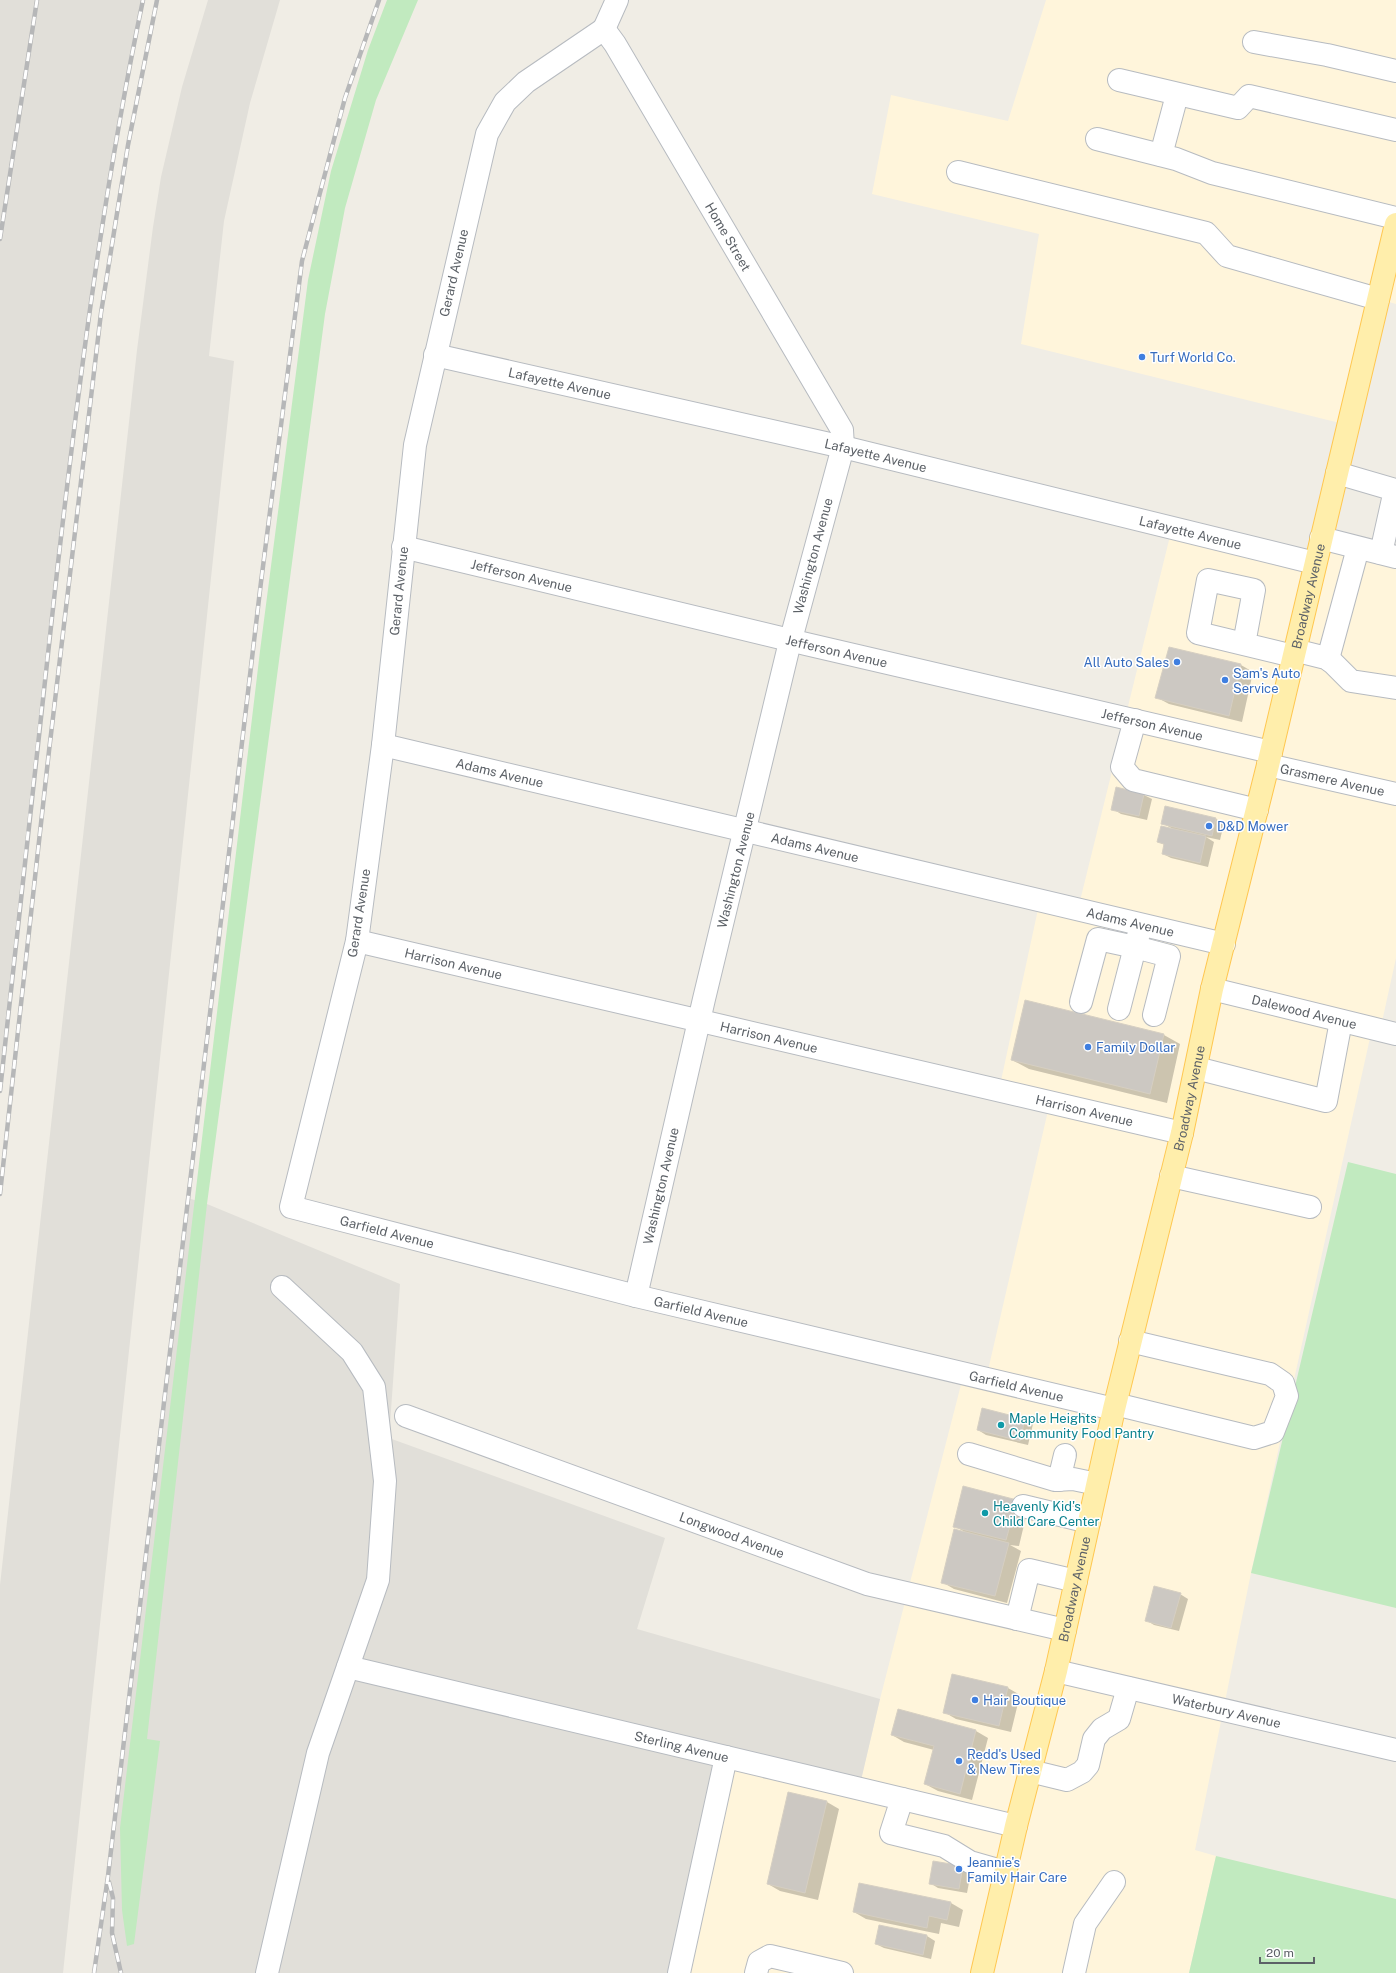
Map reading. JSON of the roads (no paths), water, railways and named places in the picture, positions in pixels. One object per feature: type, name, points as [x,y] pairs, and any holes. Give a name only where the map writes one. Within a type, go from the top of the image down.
[{"type":"main road","name":"Broadway Avenue","points":[[984,1973],[1005,1872],[1056,1671],[1114,1406],[1182,1133],[1212,989],[1257,810],[1378,299],[1390,276],[1396,224]]},
{"type":"street","points":[[604,29],[618,0]]},
{"type":"street","name":"Gerard Avenue","points":[[291,1207],[357,942],[382,745],[415,445],[487,134],[505,102],[526,82],[604,29]]},
{"type":"street","name":"Home Street","points":[[604,29],[615,44],[842,430],[844,447]]},
{"type":"street","points":[[1254,42],[1327,55],[1396,71]]},
{"type":"street","points":[[1119,80],[1177,95],[1238,108],[1249,96],[1396,130]]},
{"type":"street","points":[[1161,155],[1177,95]]},
{"type":"street","points":[[1097,139],[1161,155],[1212,173],[1396,218]]},
{"type":"street","points":[[958,172],[1206,233],[1227,256],[1378,299]]},
{"type":"street","name":"Lafayette Avenue","points":[[435,355],[844,447],[1315,563]]},
{"type":"street","name":"Washington Avenue","points":[[636,1296],[699,1020],[790,640],[844,447]]},
{"type":"street","points":[[1321,538],[1388,555],[1395,490],[1337,473]]},
{"type":"street","name":"Jefferson Avenue","points":[[403,547],[790,640],[1135,720],[1269,758]]},
{"type":"street","points":[[1328,659],[1358,548]]},
{"type":"street","points":[[1244,644],[1328,659],[1352,681],[1396,688]]},
{"type":"street","points":[[1135,720],[1122,767],[1133,780],[1257,810]]},
{"type":"street","name":"Adams Avenue","points":[[382,745],[1224,944]]},
{"type":"street","name":"Grasmere Avenue","points":[[1269,758],[1396,794]]},
{"type":"street","points":[[1119,1009],[1142,924]]},
{"type":"street","points":[[1081,1002],[1098,938],[1168,956],[1154,1015]]},
{"type":"street","name":"Harrison Avenue","points":[[357,942],[1182,1133]]},
{"type":"street","name":"Dalewood Avenue","points":[[1212,989],[1396,1034]]},
{"type":"street","points":[[1196,1068],[1326,1101],[1341,1021]]},
{"type":"street","points":[[1172,1176],[1310,1207]]},
{"type":"street","name":"Garfield Avenue","points":[[291,1207],[636,1296],[1114,1406],[1254,1438],[1273,1432],[1287,1396],[1283,1383],[1270,1374],[1130,1342]]},
{"type":"street","points":[[267,1973],[318,1753],[378,1580],[385,1481],[374,1387],[352,1352],[282,1287]]},
{"type":"street","name":"Longwood Avenue","points":[[406,1416],[867,1584],[1065,1630]]},
{"type":"street","points":[[969,1454],[1018,1470],[1059,1480],[1073,1479],[1097,1484]]},
{"type":"street","points":[[1059,1480],[1064,1455]]},
{"type":"street","points":[[1023,1506],[1089,1522]]},
{"type":"street","points":[[1017,1619],[1029,1570],[1076,1581]]},
{"type":"street","name":"Sterling Avenue","points":[[348,1667],[1016,1826]]},
{"type":"street","name":"Waterbury Avenue","points":[[1056,1671],[1396,1750]]},
{"type":"street","points":[[1030,1771],[1068,1780],[1082,1772],[1088,1765],[1094,1739],[1102,1729],[1119,1719],[1128,1688]]},
{"type":"street","points":[[679,1973],[726,1757]]},
{"type":"street","points":[[902,1799],[892,1833],[944,1846],[970,1862],[1005,1872]]},
{"type":"street","points":[[1074,1973],[1086,1924],[1114,1882]]},
{"type":"street","points":[[756,1973],[759,1962],[770,1956],[842,1973]]},
{"type":"railway","points":[[0,239],[37,0]]},
{"type":"railway","points":[[0,1091],[58,563],[84,351],[116,140],[143,0]]},
{"type":"railway","points":[[0,1194],[49,751],[101,313],[128,145],[157,0]]},
{"type":"railway","points":[[94,1973],[108,1876],[261,582],[302,261],[345,98],[379,0]]},
{"type":"railway","points":[[109,1882],[113,1898],[112,1933],[121,1973]]},
{"type":"place","name":"Turf World Co.","points":[[1142,357]]},
{"type":"place","name":"All Auto Sales","points":[[1177,662]]},
{"type":"place","name":"Sam's Auto Service","points":[[1225,680]]},
{"type":"place","name":"D&D Mower","points":[[1209,826]]},
{"type":"place","name":"Family Dollar","points":[[1088,1047]]},
{"type":"place","name":"Maple Heights Community Food Pantry","points":[[1001,1425]]},
{"type":"place","name":"Heavenly Kid's Child Care Center","points":[[985,1513]]},
{"type":"place","name":"Hair Boutique","points":[[975,1700]]},
{"type":"place","name":"Redd's Used & New Tires","points":[[959,1761]]},
{"type":"place","name":"Jeannie's Family Hair Care","points":[[959,1869]]}]
